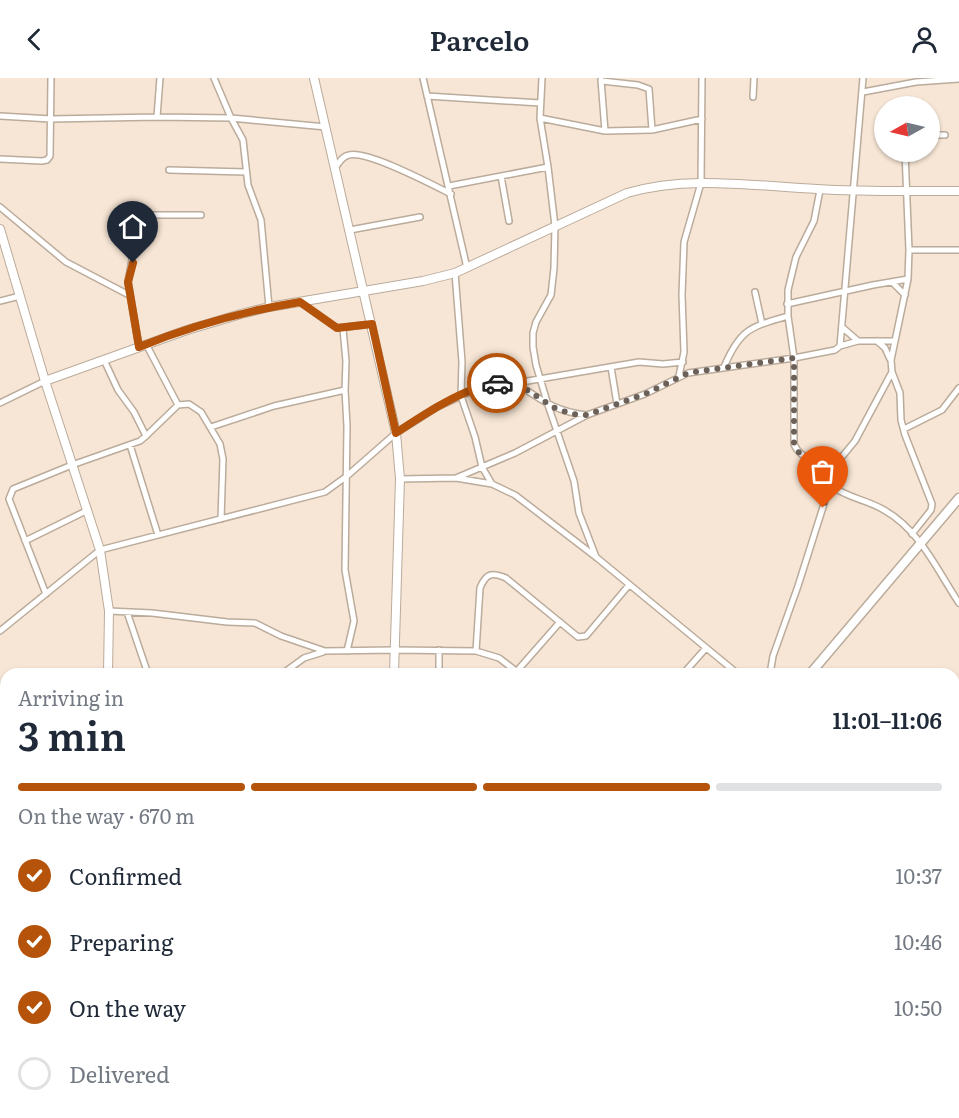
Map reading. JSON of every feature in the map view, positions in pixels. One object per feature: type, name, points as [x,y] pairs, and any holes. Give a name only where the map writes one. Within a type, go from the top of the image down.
[{"type":"main road","points":[[815,668],[959,498]]},
{"type":"street","points":[[0,159],[47,160],[52,151],[51,78]]},
{"type":"street","points":[[158,117],[160,78]]},
{"type":"street","points":[[214,78],[243,140],[248,185],[261,220],[269,307]]},
{"type":"street","points":[[314,78],[396,433],[400,479],[394,668]]},
{"type":"street","points":[[423,78],[467,268]]},
{"type":"street","points":[[542,78],[540,118],[555,226],[553,286],[533,333],[536,364],[556,432],[574,481],[579,513],[596,557]]},
{"type":"street","points":[[679,376],[683,362],[684,242],[701,183],[702,78]]},
{"type":"street","points":[[753,97],[754,78]]},
{"type":"street","points":[[840,346],[863,78]]},
{"type":"street","points":[[863,92],[916,82],[959,79]]},
{"type":"street","points":[[605,131],[601,80],[638,85],[649,89],[652,130]]},
{"type":"street","points":[[427,96],[540,103]]},
{"type":"street","points":[[0,116],[51,119],[231,118],[326,127]]},
{"type":"street","points":[[540,118],[605,131],[652,130],[702,119]]},
{"type":"street","points":[[940,135],[945,135]]},
{"type":"street","points":[[335,168],[344,157],[350,154],[367,156],[451,194]]},
{"type":"street","points":[[905,162],[908,279],[891,360],[892,372],[900,393],[901,420],[914,462],[932,504],[931,510],[912,534]]},
{"type":"street","points":[[449,186],[548,167]]},
{"type":"street","points":[[169,170],[246,172]]},
{"type":"street","points":[[501,177],[509,221]]},
{"type":"street","points":[[0,403],[45,381],[213,321],[269,307],[454,273],[627,193],[652,186],[701,183],[820,189],[959,191]]},
{"type":"street","points":[[771,668],[830,485],[827,475],[814,462],[800,454],[794,444],[794,358],[787,304],[789,280],[799,250],[814,221],[820,189]]},
{"type":"street","points":[[0,207],[66,262],[129,295]]},
{"type":"street","points":[[178,405],[143,346],[129,295],[128,282],[133,254],[131,224],[134,217],[141,214],[201,215]]},
{"type":"street","points":[[350,230],[420,217]]},
{"type":"street","points":[[0,229],[45,381],[100,550],[109,611],[108,668]]},
{"type":"street","points":[[909,250],[959,250]]},
{"type":"street","points":[[454,273],[462,362],[461,396],[482,467],[492,484]]},
{"type":"street","points":[[787,304],[845,290],[908,279]]},
{"type":"street","points":[[892,282],[905,295]]},
{"type":"street","points":[[755,292],[762,324]]},
{"type":"street","points":[[0,301],[20,296]]},
{"type":"street","points":[[300,302],[332,326],[343,329],[372,324]]},
{"type":"street","points":[[724,367],[737,340],[747,330],[788,316]]},
{"type":"street","points":[[843,328],[858,341]]},
{"type":"street","points":[[343,329],[346,361],[347,477],[345,570],[354,621],[347,651]]},
{"type":"street","points":[[456,478],[556,432],[587,415],[645,394],[679,376],[835,351],[840,346],[858,341],[894,341]]},
{"type":"street","points":[[878,341],[885,348],[891,360]]},
{"type":"street","points":[[104,360],[118,390],[134,412],[146,436]]},
{"type":"street","points":[[0,631],[100,550],[319,494],[347,477],[396,433],[437,407],[487,384],[516,383],[639,362],[663,364],[683,362]]},
{"type":"street","points":[[611,367],[617,404]]},
{"type":"street","points":[[827,475],[855,441],[892,372]]},
{"type":"street","points":[[516,383],[548,405],[565,412],[587,415]]},
{"type":"street","points":[[904,429],[942,410],[959,388]]},
{"type":"street","points":[[211,427],[274,406],[345,390]]},
{"type":"street","points":[[46,594],[9,494],[13,489],[72,465],[130,445],[146,436],[178,405],[189,404],[201,412],[223,452],[221,519]]},
{"type":"street","points":[[130,445],[158,535]]},
{"type":"street","points":[[400,479],[456,478],[492,484],[515,495],[596,557],[731,668]]},
{"type":"street","points":[[830,485],[846,496],[883,509],[893,515],[921,543],[959,603]]},
{"type":"street","points":[[25,541],[88,510]]},
{"type":"street","points":[[476,651],[480,588],[483,579],[489,575],[497,574],[506,579],[578,637],[586,636],[629,585]]},
{"type":"street","points":[[109,611],[219,622],[255,623],[281,636],[325,651]]},
{"type":"street","points":[[127,612],[146,668]]},
{"type":"street","points":[[521,668],[560,622]]},
{"type":"street","points":[[688,668],[706,648]]},
{"type":"street","points":[[290,668],[304,658],[325,651],[394,650],[476,651],[493,655],[512,668]]},
{"type":"street","points":[[439,650],[439,668]]},
{"type":"way so far","points":[[497,383],[516,383],[548,405],[572,414],[587,415],[645,394],[688,373],[794,358],[794,444],[800,454],[814,462],[827,475],[830,485],[823,508]]},
{"type":"route","points":[[133,263],[128,282],[139,347],[213,321],[300,302],[337,328],[372,324],[396,433],[437,407],[478,387],[497,383]]}]
